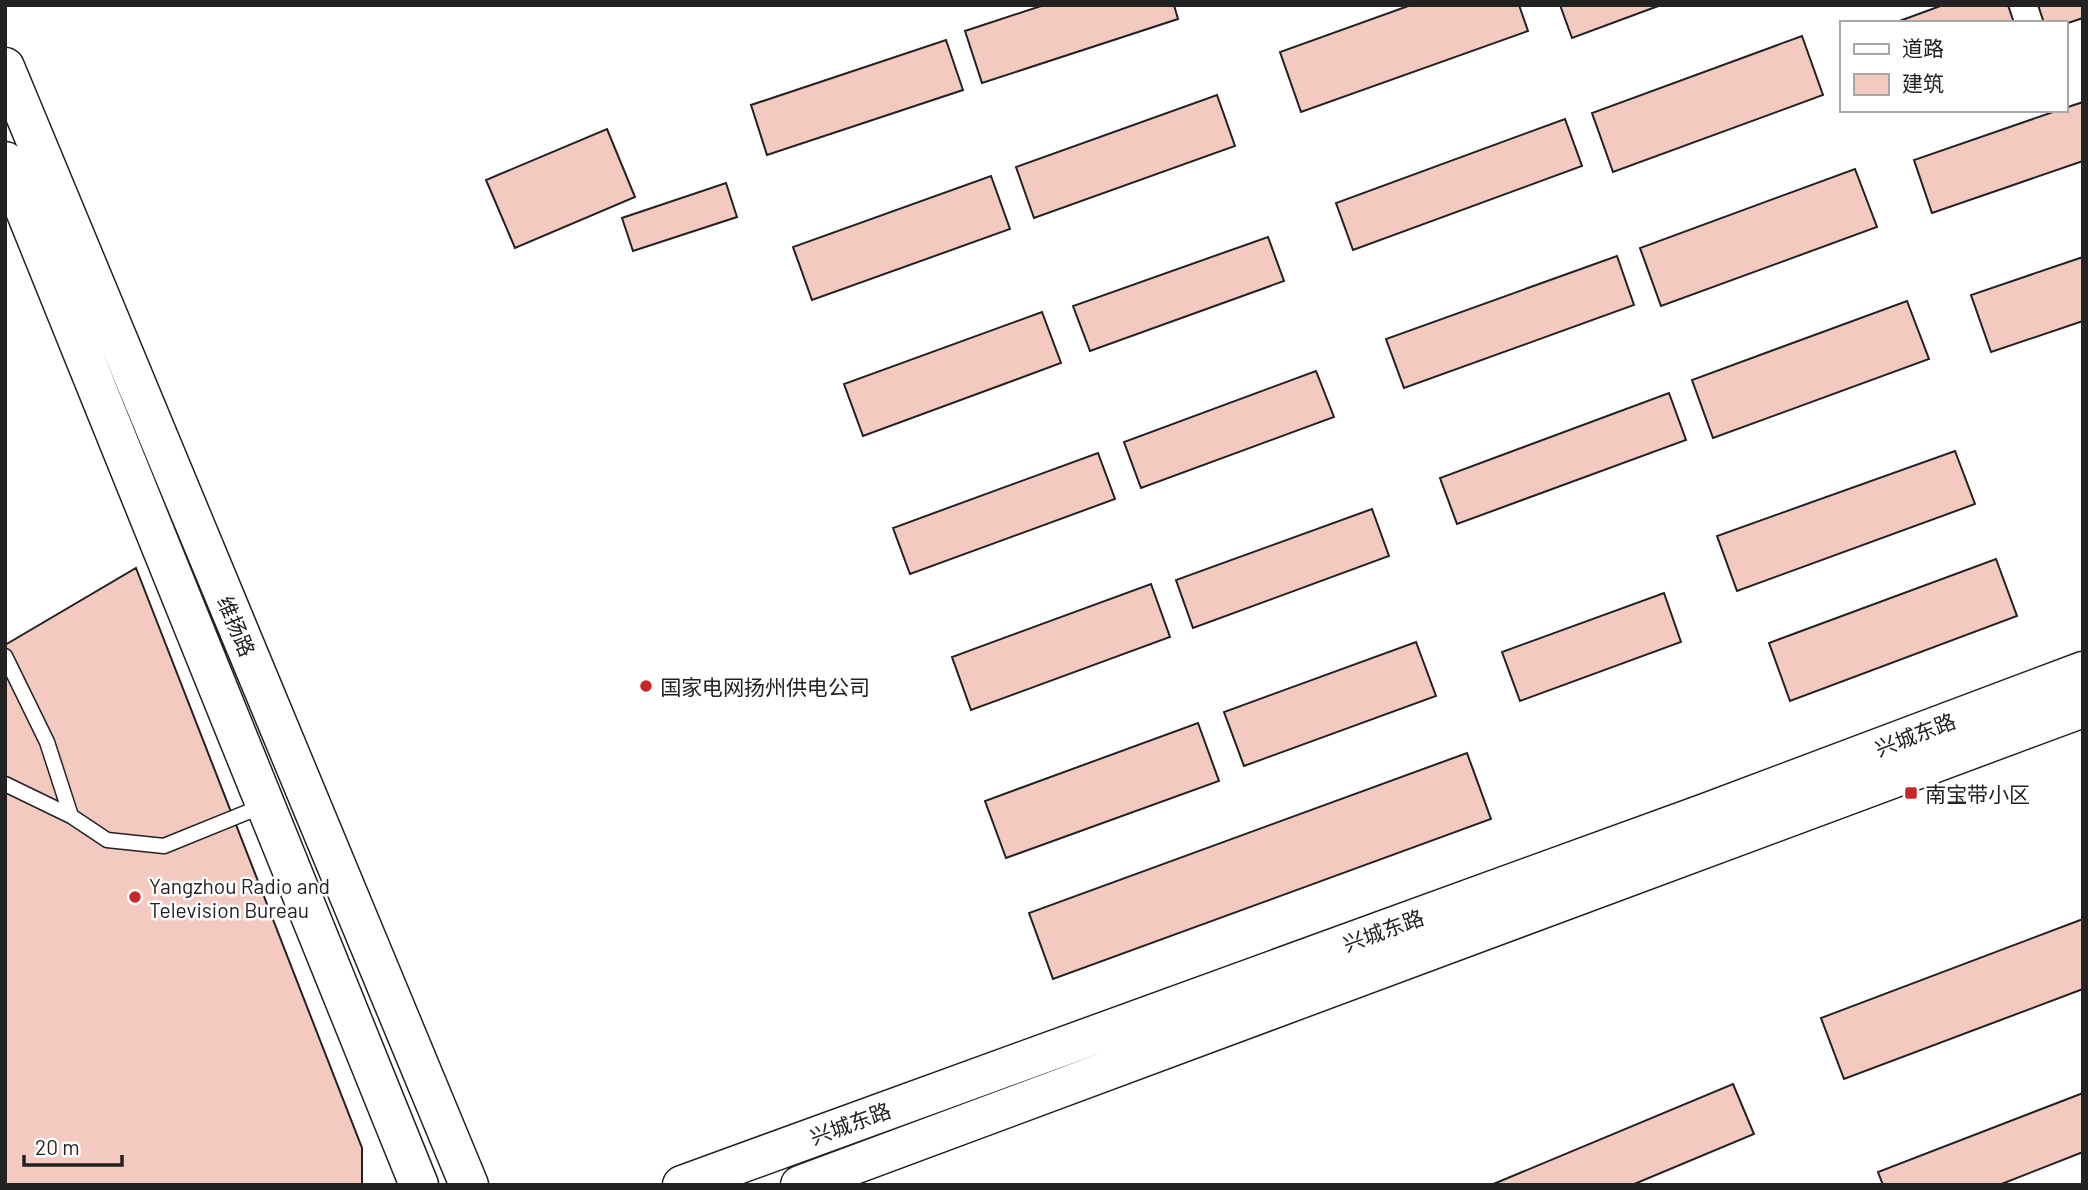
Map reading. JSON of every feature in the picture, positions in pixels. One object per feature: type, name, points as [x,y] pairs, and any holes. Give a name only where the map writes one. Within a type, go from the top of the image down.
[{"type":"street","name":"维扬路","points":[[5,68],[469,1185]]},
{"type":"street","name":"维扬路","points":[[5,161],[419,1185]]},
{"type":"street","name":"兴城东路","points":[[682,1185],[1705,813],[2083,671]]},
{"type":"street","name":"兴城东路","points":[[800,1185],[2083,708]]},
{"type":"lane","points":[[5,656],[47,742],[71,816]]},
{"type":"lane","points":[[5,784],[71,816],[107,840],[164,846],[265,805]]},
{"type":"building","points":[[1044,5],[1174,5],[1178,19],[982,83],[965,31]]},
{"type":"building","points":[[1411,5],[1519,5],[1528,31],[1301,112],[1280,52]]},
{"type":"building","points":[[1560,5],[1661,5],[1572,38]]},
{"type":"building","points":[[1943,5],[2008,5],[2013,21],[1899,21]]},
{"type":"building","points":[[2038,5],[2083,5],[2083,18],[2067,23],[2067,21],[2043,21]]},
{"type":"building","points":[[1802,36],[1823,95],[1613,172],[1592,113]]},
{"type":"building","points":[[946,40],[963,90],[767,155],[751,105]]},
{"type":"building","points":[[1217,95],[1235,146],[1034,218],[1016,167]]},
{"type":"building","points":[[2083,102],[2083,161],[1932,213],[1914,160],[2053,112],[2067,112],[2067,107]]},
{"type":"building","points":[[1565,119],[1582,166],[1353,250],[1336,203]]},
{"type":"building","points":[[607,129],[635,197],[515,248],[486,180]]},
{"type":"building","points":[[1855,169],[1877,227],[1661,306],[1640,248]]},
{"type":"building","points":[[991,176],[1010,229],[812,300],[793,247]]},
{"type":"building","points":[[726,183],[737,217],[633,251],[622,218]]},
{"type":"building","points":[[1268,237],[1284,281],[1090,351],[1073,306]]},
{"type":"building","points":[[1617,256],[1634,305],[1404,388],[1386,339]]},
{"type":"building","points":[[2083,257],[2083,321],[1991,352],[1971,295]]},
{"type":"building","points":[[1907,301],[1929,359],[1713,438],[1692,380]]},
{"type":"building","points":[[1042,312],[1061,363],[863,436],[844,384]]},
{"type":"building","points":[[1316,371],[1334,417],[1141,488],[1124,442]]},
{"type":"building","points":[[1669,393],[1686,440],[1457,524],[1440,478]]},
{"type":"building","points":[[1955,451],[1975,504],[1737,591],[1717,536]]},
{"type":"building","points":[[1098,453],[1115,499],[910,574],[893,528]]},
{"type":"building","points":[[1372,509],[1389,556],[1193,628],[1176,580]]},
{"type":"building","points":[[1996,559],[2017,616],[1790,701],[1769,643]]},
{"type":"building","name":"Yangzhou Radio and Television Bureau","points":[[136,568],[362,1148],[362,1185],[5,1185],[5,645]]},
{"type":"building","points":[[1151,584],[1170,637],[971,710],[952,657]]},
{"type":"building","points":[[1664,593],[1681,642],[1520,701],[1502,652]]},
{"type":"building","points":[[1416,642],[1436,696],[1244,766],[1224,712]]},
{"type":"building","points":[[1198,723],[1219,781],[1006,858],[985,801]]},
{"type":"building","points":[[1467,753],[1491,819],[1053,979],[1029,913]]},
{"type":"building","points":[[2083,919],[2083,989],[1844,1079],[1821,1018]]},
{"type":"building","points":[[1733,1084],[1754,1134],[1632,1185],[1491,1185]]},
{"type":"building","points":[[2083,1093],[2083,1152],[1999,1185],[1883,1185],[1878,1172]]},
{"type":"place","name":"国家电网扬州供电公司","points":[[646,686]]},
{"type":"place","name":"南宝带小区","points":[[1911,793]]},
{"type":"place","name":"Yangzhou Radio and Television Bureau","points":[[135,897]]}]
